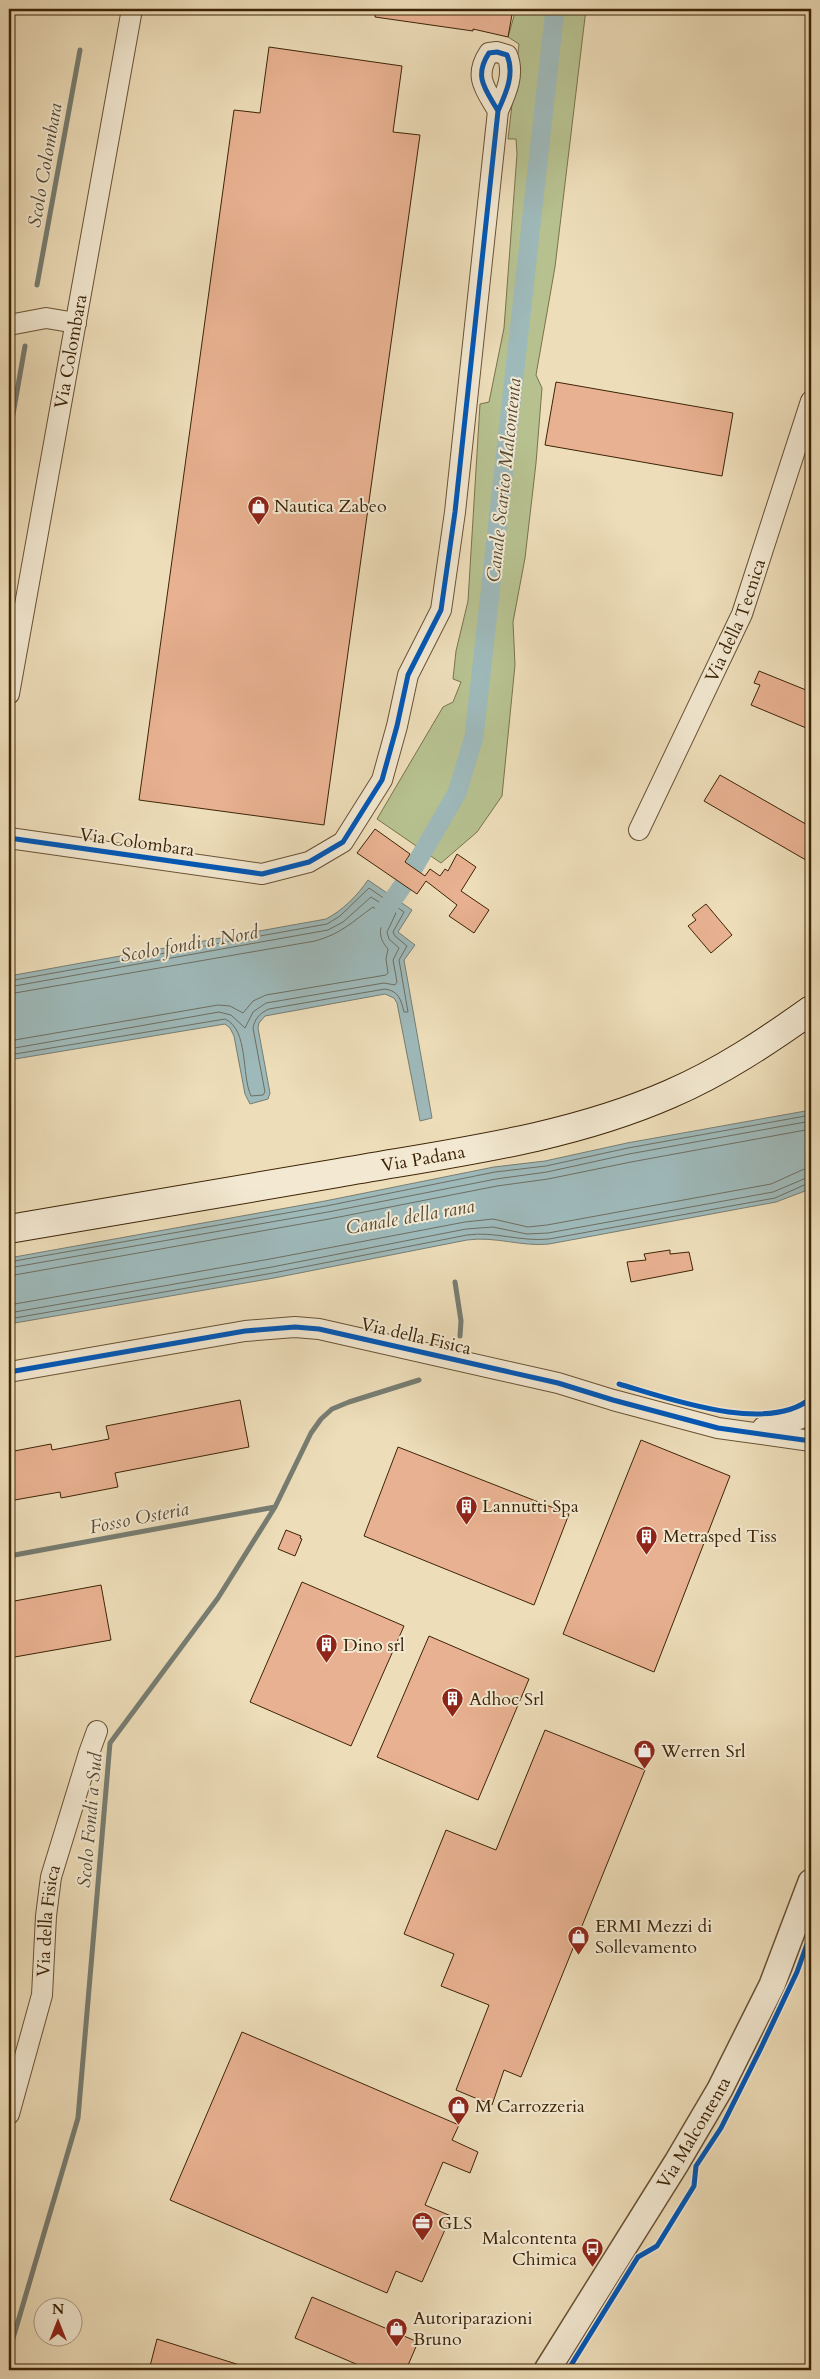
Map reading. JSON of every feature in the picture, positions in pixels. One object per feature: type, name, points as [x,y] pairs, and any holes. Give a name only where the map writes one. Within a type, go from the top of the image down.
[{"type":"main road","name":"Via Padana","points":[[9,1229],[481,1148],[581,1125],[635,1108],[697,1082],[748,1054],[811,1010]]},
{"type":"street","name":"Via Colombara","points":[[9,694],[132,9]]},
{"type":"street","name":"Via Colombara","points":[[9,838],[262,874],[309,862],[343,842],[382,780],[397,726],[408,675],[441,610],[455,512],[498,111]]},
{"type":"street","points":[[9,325],[46,318],[76,323]]},
{"type":"street","name":"Via della Tecnica","points":[[639,830],[742,614],[811,400]]},
{"type":"street","name":"Via della Fisica","points":[[9,1372],[245,1331],[279,1328],[319,1329],[558,1383],[718,1428],[811,1441]]},
{"type":"street","name":"Via della Fisica","points":[[718,1428],[779,1425],[811,1414]]},
{"type":"street","name":"Via della Fisica","points":[[9,2114],[42,1995],[46,1916],[51,1877],[76,1792],[98,1731]]},
{"type":"street","name":"Via Malcontenta","points":[[547,2370],[677,2162],[720,2089],[772,1985],[811,1882]]},
{"type":"green space","points":[[516,9],[586,9],[555,267],[536,375],[542,388],[536,463],[525,558],[513,622],[515,665],[502,796],[477,832],[441,863],[377,819],[443,707],[453,702],[461,682],[453,679],[456,651],[468,601],[480,404],[489,402],[504,328],[517,154],[516,139],[508,139],[519,44],[508,37]]},
{"type":"water","points":[[368,880],[412,910],[398,932],[415,945],[404,960],[432,1118],[420,1121],[397,1003],[394,998],[385,994],[265,1016],[259,1023],[258,1028],[270,1093],[268,1099],[250,1104],[245,1094],[234,1036],[230,1028],[225,1024],[9,1060],[9,976],[326,919],[349,902]]},
{"type":"water","name":"Canale della rana","points":[[811,1110],[811,1186],[805,1191],[776,1202],[549,1244],[539,1245],[488,1239],[467,1240],[274,1278],[9,1324],[9,1258],[325,1201],[494,1167],[545,1161],[627,1143]]},
{"type":"building","points":[[376,9],[513,9],[508,37],[473,29],[473,31],[375,17]]},
{"type":"building","points":[[269,47],[402,66],[393,132],[420,135],[324,825],[139,800],[234,110],[260,113]]},
{"type":"building","points":[[556,382],[733,413],[722,476],[545,445]]},
{"type":"building","points":[[759,671],[811,692],[811,730],[751,705],[760,685],[754,683]]},
{"type":"building","points":[[720,775],[811,827],[811,863],[704,801]]},
{"type":"building","points":[[375,829],[410,854],[405,862],[425,876],[430,869],[440,876],[445,869],[448,871],[457,854],[476,867],[461,891],[489,910],[474,933],[449,916],[457,905],[426,881],[417,894],[357,853]]},
{"type":"building","points":[[706,904],[732,935],[711,953],[688,926],[696,920],[692,915]]},
{"type":"building","points":[[670,1250],[670,1254],[689,1252],[693,1270],[631,1282],[627,1262],[646,1260],[644,1254]]},
{"type":"building","points":[[240,1400],[249,1447],[115,1473],[118,1487],[61,1498],[60,1492],[9,1501],[9,1452],[51,1444],[52,1450],[109,1439],[106,1426]]},
{"type":"building","name":"Metrasped Tiss","points":[[641,1440],[730,1476],[654,1672],[563,1634]]},
{"type":"building","name":"Lannutti Spa","points":[[398,1447],[569,1514],[534,1605],[364,1536]]},
{"type":"building","points":[[286,1530],[301,1536],[300,1538],[302,1539],[295,1556],[278,1549]]},
{"type":"building","name":"Dino srl","points":[[302,1582],[404,1626],[351,1746],[250,1702]]},
{"type":"building","points":[[101,1585],[111,1640],[9,1658],[9,1602]]},
{"type":"building","name":"Adhoc Srl","points":[[429,1636],[529,1679],[478,1800],[377,1757]]},
{"type":"building","points":[[545,1730],[645,1770],[521,2077],[504,2070],[492,2105],[456,2090],[489,2005],[441,1986],[454,1954],[404,1934],[446,1830],[496,1850]]},
{"type":"building","points":[[242,2032],[459,2125],[452,2140],[478,2152],[470,2173],[443,2162],[425,2205],[451,2216],[422,2282],[396,2271],[387,2293],[170,2200]]},
{"type":"building","points":[[312,2297],[418,2342],[406,2370],[370,2370],[295,2338]]},
{"type":"building","points":[[157,2339],[246,2367],[246,2370],[149,2370]]},
{"type":"waterway","name":"Canale Scarico Malcontenta","points":[[380,918],[406,881],[457,793],[474,737],[555,9]]},
{"type":"waterway","name":"Scolo Colombara","points":[[37,285],[80,50]]},
{"type":"waterway","name":"Scolo Colombara","points":[[9,437],[25,346]]},
{"type":"waterway","name":"Scolo Fondi a Sud","points":[[455,1282],[461,1321],[460,1336]]},
{"type":"waterway","name":"Scolo Fondi a Sud","points":[[9,2352],[78,2118],[110,1743],[218,1598],[275,1507],[311,1433],[321,1419],[332,1409],[349,1402],[419,1380]]},
{"type":"waterway","name":"Fosso Osteria","points":[[9,1556],[275,1507]]},
{"type":"cycle path","points":[[9,838],[262,874],[309,862],[343,842],[382,780],[397,726],[408,675],[441,610],[455,512],[498,111],[510,76],[507,55],[497,52],[489,53],[484,62],[482,76],[486,90],[498,111]]},
{"type":"cycle path","points":[[9,1372],[245,1331],[295,1327],[319,1329],[558,1383],[718,1428],[811,1441]]},
{"type":"cycle path","points":[[619,1384],[690,1404],[744,1414],[770,1413],[792,1409],[811,1398]]},
{"type":"cycle path","points":[[568,2370],[638,2257],[657,2246],[694,2186],[696,2166],[721,2128],[760,2050],[797,1972],[811,1933]]},
{"type":"place","name":"Nautica Zabeo","points":[[258,525]]},
{"type":"place","name":"Lannutti Spa","points":[[466,1525]]},
{"type":"place","name":"Metrasped Tiss","points":[[647,1555]]},
{"type":"place","name":"Dino srl","points":[[327,1664]]},
{"type":"place","name":"Adhoc Srl","points":[[453,1718]]},
{"type":"place","name":"Werren Srl","points":[[645,1770]]},
{"type":"place","name":"ERMI Mezzi di Sollevamento","points":[[579,1955]]},
{"type":"place","name":"M Carrozzeria","points":[[459,2125]]},
{"type":"place","name":"GLS","points":[[422,2242]]},
{"type":"place","name":"Malcontenta Chimica","points":[[593,2267]]},
{"type":"place","name":"Autoriparazioni Bruno","points":[[397,2347]]},
{"type":"water label","name":"Scolo fondi a Nord","points":[[189,943]]}]
